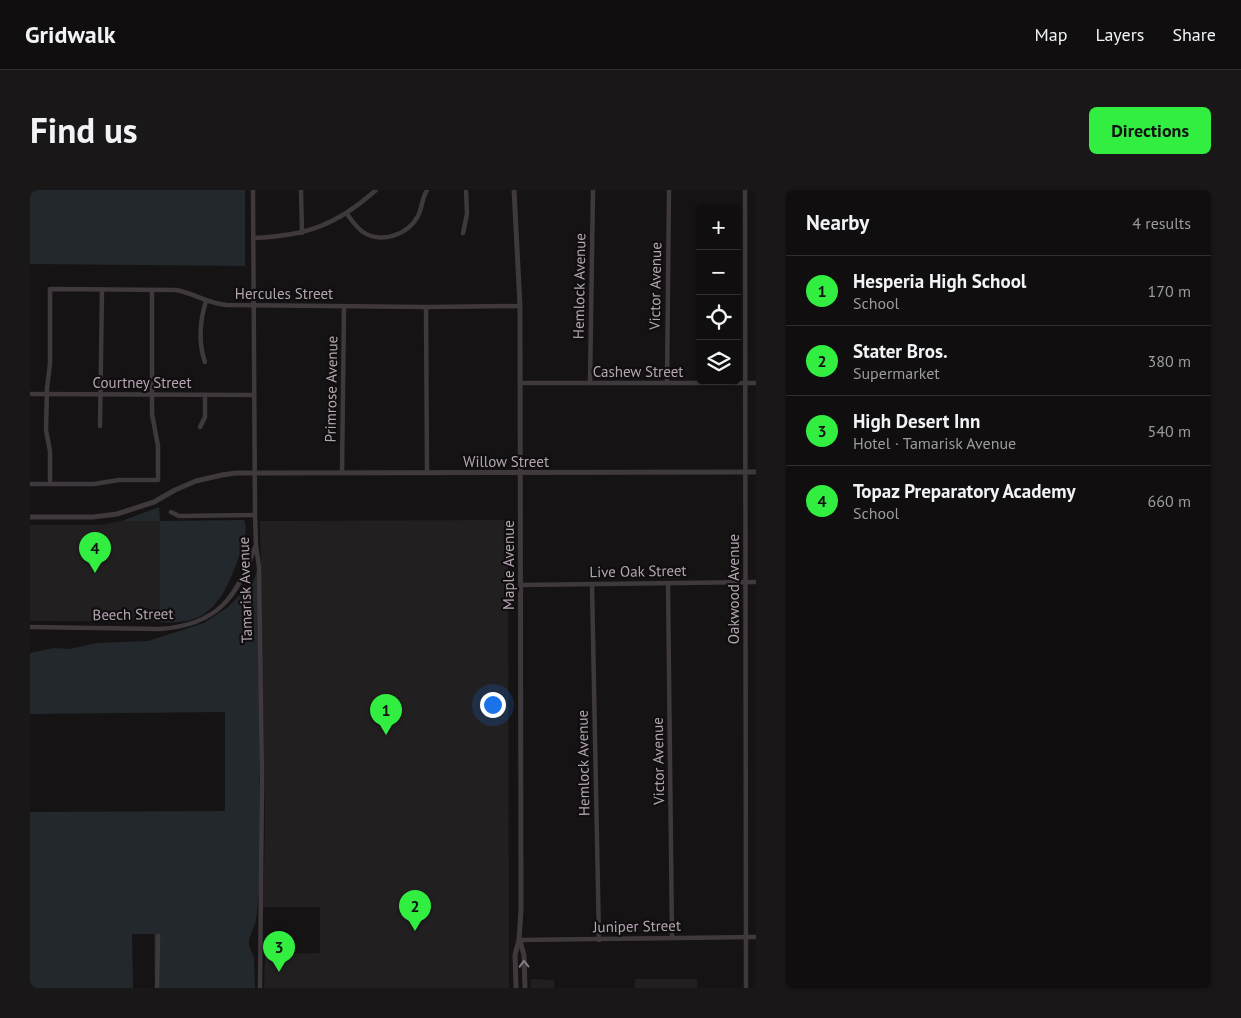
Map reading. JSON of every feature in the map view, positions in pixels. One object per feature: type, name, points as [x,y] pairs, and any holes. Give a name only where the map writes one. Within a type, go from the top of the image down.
[{"type":"street","name":"Tamarisk Avenue","points":[[253,190],[255,515],[259,567],[262,781],[260,988]]},
{"type":"street","points":[[301,190],[302,233]]},
{"type":"street","points":[[254,238],[280,237],[302,233],[325,225],[347,214],[376,190]]},
{"type":"street","points":[[347,214],[363,232],[375,237],[390,237],[407,229],[417,217],[428,190]]},
{"type":"street","points":[[463,233],[467,214],[466,190]]},
{"type":"street","name":"Maple Avenue","points":[[514,190],[520,306],[521,585],[519,940],[515,955],[516,988]]},
{"type":"street","name":"Hemlock Avenue","points":[[590,383],[593,190]]},
{"type":"street","name":"Victor Avenue","points":[[667,383],[669,190]]},
{"type":"street","name":"Oakwood Avenue","points":[[745,190],[746,988]]},
{"type":"street","name":"Hercules Street","points":[[47,394],[50,364],[50,289],[185,291],[216,305],[520,306]]},
{"type":"street","points":[[100,426],[102,290]]},
{"type":"street","points":[[30,484],[94,484],[119,480],[158,480],[158,446],[152,414],[152,290]]},
{"type":"street","points":[[205,362],[201,352],[202,317],[206,301]]},
{"type":"street","name":"Primrose Avenue","points":[[342,473],[344,306]]},
{"type":"street","points":[[426,307],[427,473]]},
{"type":"street","name":"Cashew Street","points":[[520,383],[756,383]]},
{"type":"street","name":"Courtney Street","points":[[30,394],[254,395]]},
{"type":"street","points":[[47,394],[46,430],[50,451],[50,484]]},
{"type":"street","points":[[200,427],[205,417],[205,395]]},
{"type":"street","points":[[30,517],[94,517],[117,514],[154,502],[196,481],[222,474],[256,472]]},
{"type":"street","name":"Willow Street","points":[[256,472],[520,474],[756,472]]},
{"type":"street","points":[[171,512],[179,516],[255,515]]},
{"type":"street","name":"Beech Street","points":[[30,628],[160,629],[173,628],[195,622],[224,605],[234,593],[247,569],[256,546]]},
{"type":"street","name":"Live Oak Street","points":[[521,585],[756,582]]},
{"type":"street","name":"Victor Avenue","points":[[668,583],[672,938]]},
{"type":"street","name":"Hemlock Avenue","points":[[592,585],[599,940]]},
{"type":"street","points":[[157,988],[158,936]]},
{"type":"street","name":"Juniper Street","points":[[519,940],[756,937]]},
{"type":"street","name":"Maple Avenue","points":[[519,940],[524,955],[525,988]]},
{"type":"shaded area","points":[[30,190],[245,190],[245,266],[30,264]]},
{"type":"shaded area","points":[[159,507],[160,521],[122,521]]},
{"type":"shaded area","points":[[244,520],[246,526],[240,554],[228,585],[215,605],[207,612],[187,621],[160,622],[160,521]]},
{"type":"shaded area","points":[[508,520],[509,988],[264,988],[265,954],[320,953],[320,907],[263,907],[265,827],[260,521]]},
{"type":"shaded area","points":[[122,521],[160,521],[160,622],[30,621],[30,525],[99,525]]},
{"type":"shaded area","points":[[258,569],[260,880],[256,921],[249,939],[249,945],[254,958],[255,988],[155,988],[154,934],[132,934],[133,988],[30,988],[30,812],[225,811],[225,712],[30,714],[30,653],[54,648],[69,649],[97,643],[148,641],[204,623],[228,607],[253,582]]},
{"type":"shaded area","points":[[531,979],[554,980],[554,988],[531,988]]},
{"type":"shaded area","points":[[635,979],[697,979],[697,988],[635,988]]},
{"type":"place","name":"Topaz Preparatory Academy","points":[[95,573]]},
{"type":"place","name":"Hesperia High School","points":[[386,735]]},
{"type":"place","name":"Stater Bros.","points":[[415,931]]},
{"type":"place","name":"High Desert Inn","points":[[279,972]]}]
